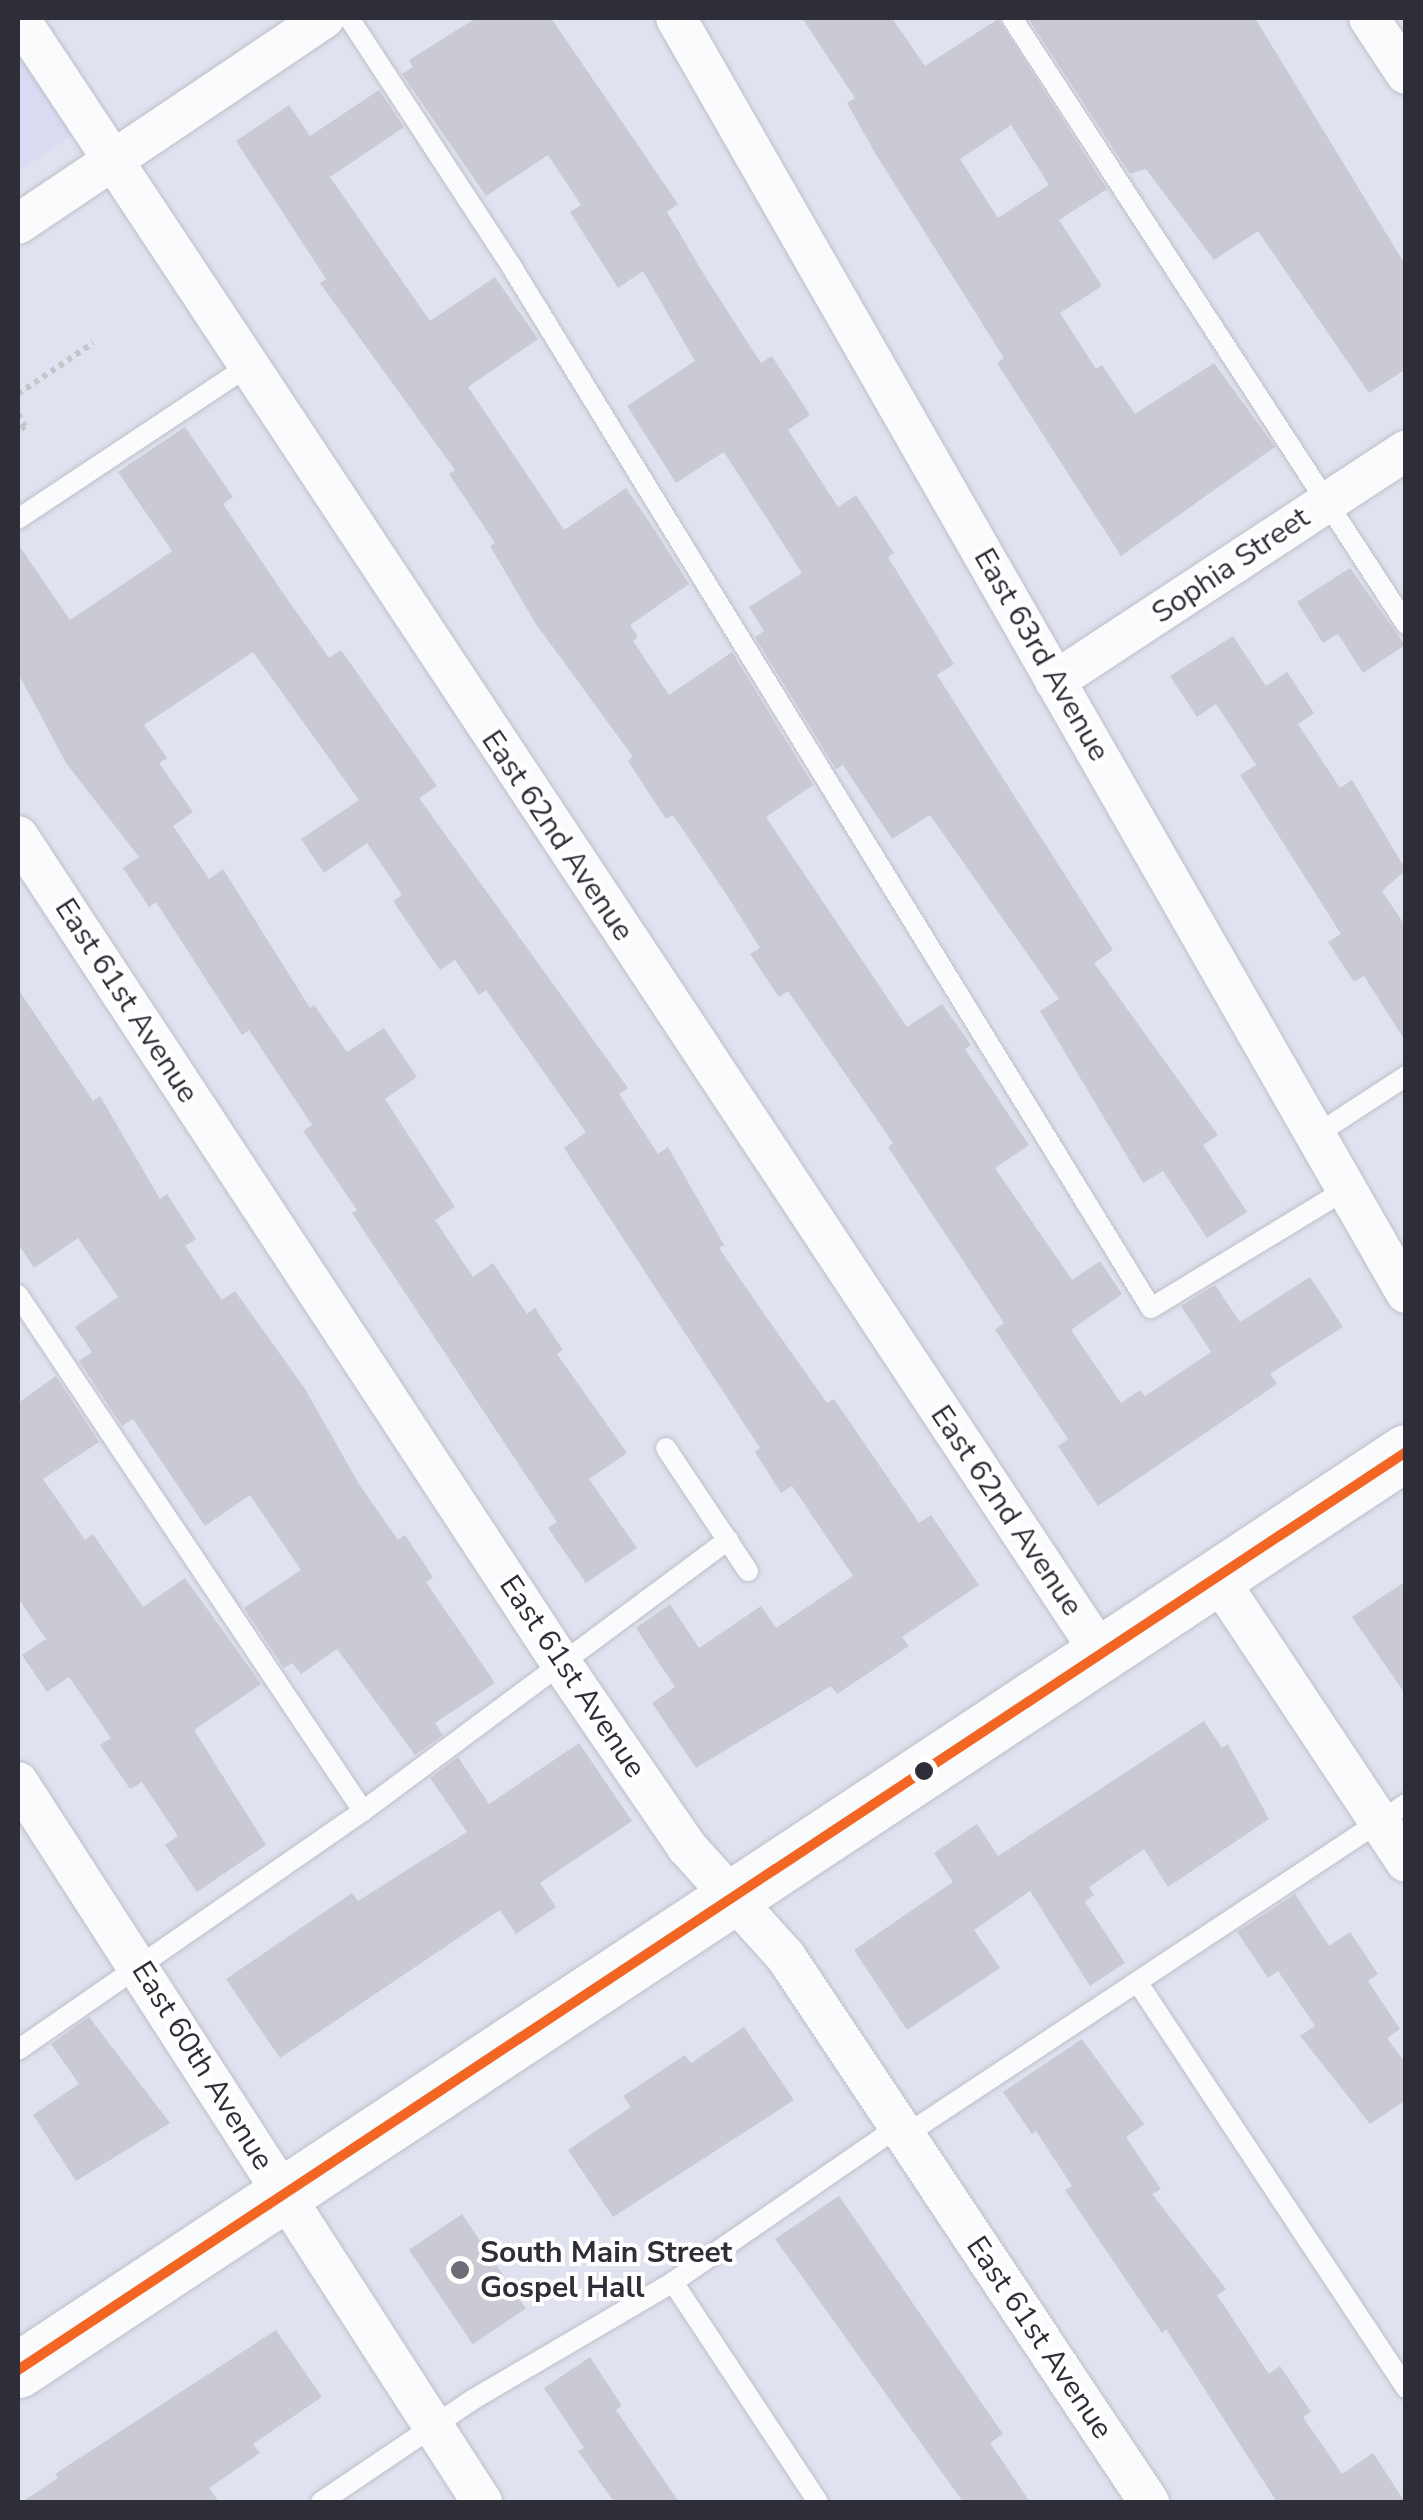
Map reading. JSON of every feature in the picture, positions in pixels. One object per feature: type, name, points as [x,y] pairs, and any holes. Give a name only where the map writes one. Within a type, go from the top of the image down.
[{"type":"main road","points":[[18,2370],[281,2192],[1406,1452]]},
{"type":"street","name":"East 62nd Avenue","points":[[19,18],[246,367],[1100,1652]]},
{"type":"street","points":[[18,224],[324,18]]},
{"type":"street","name":"East 63rd Avenue","points":[[676,18],[1406,1293]]},
{"type":"street","points":[[1369,18],[1406,74]]},
{"type":"street","name":"Sophia Street","points":[[1056,681],[1406,450]]},
{"type":"street","name":"East 61st Avenue","points":[[18,836],[561,1662],[688,1847],[786,1957],[1149,2502]]},
{"type":"street","points":[[1216,1576],[1392,1813],[1406,1862]]},
{"type":"street","name":"East 60th Avenue","points":[[18,1782],[482,2502]]},
{"type":"lane","points":[[348,18],[513,269],[1152,1308],[1346,1189]]},
{"type":"lane","points":[[1012,18],[1406,624]]},
{"type":"lane","points":[[18,519],[246,367]]},
{"type":"lane","points":[[1316,1135],[1406,1076]]},
{"type":"lane","points":[[18,1295],[362,1811]]},
{"type":"lane","points":[[666,1448],[748,1571]]},
{"type":"lane","points":[[18,2050],[362,1811],[728,1540]]},
{"type":"lane","points":[[321,2502],[432,2428],[673,2282],[902,2131],[1138,1983],[1392,1813]]},
{"type":"lane","points":[[1138,1983],[1406,2388]]},
{"type":"lane","points":[[673,2282],[818,2502]]},
{"type":"path","points":[[18,394],[92,343]]},
{"type":"path","points":[[18,414],[25,426],[18,431]]},
{"type":"shaded area","points":[[18,45],[76,133],[18,172]]},
{"type":"building","points":[[476,18],[551,18],[678,204],[667,212],[761,363],[772,356],[810,415],[788,430],[838,507],[856,495],[894,553],[888,557],[954,664],[937,675],[1113,950],[1094,963],[1218,1135],[1203,1145],[1247,1212],[1207,1238],[1163,1171],[1143,1183],[1040,1011],[1059,999],[930,815],[892,839],[843,765],[836,769],[755,637],[764,631],[749,607],[802,573],[724,452],[676,483],[627,406],[695,361],[643,271],[618,288],[570,212],[581,205],[548,155],[486,196],[402,74],[413,67],[409,60]]},
{"type":"building","points":[[802,18],[892,18],[925,66],[998,19],[1107,189],[1059,220],[1102,286],[1060,313],[1096,369],[1102,365],[1135,414],[1214,363],[1275,447],[1121,556],[997,363],[1004,358],[875,153],[847,103],[855,98]],"holes":[[[1011,125],[1049,185],[998,218],[960,159]]]},
{"type":"building","points":[[1028,18],[1255,18],[1406,266],[1406,369],[1369,393],[1258,231],[1214,260],[1146,169],[1130,174]]},
{"type":"building","points":[[379,90],[404,127],[330,177],[430,321],[495,277],[538,339],[468,387],[564,530],[626,488],[654,529],[689,584],[630,625],[638,637],[633,641],[669,695],[732,652],[813,785],[766,817],[907,1027],[942,1004],[971,1045],[965,1049],[1029,1145],[995,1168],[1072,1280],[1100,1261],[1122,1294],[1071,1330],[1121,1403],[1140,1390],[1145,1396],[1211,1352],[1181,1306],[1215,1285],[1240,1322],[1310,1277],[1343,1327],[1270,1374],[1277,1384],[1098,1506],[1058,1446],[1068,1439],[995,1330],[1004,1323],[888,1147],[893,1143],[788,991],[779,997],[750,954],[760,948],[726,894],[673,815],[666,819],[628,761],[633,757],[536,624],[490,546],[495,543],[449,474],[455,470],[320,283],[326,279],[236,141],[289,105],[310,136]]},
{"type":"building","points":[[185,427],[233,497],[223,504],[285,596],[329,658],[341,650],[437,786],[419,798],[628,1088],[619,1094],[658,1154],[668,1147],[724,1245],[719,1248],[758,1305],[827,1403],[834,1399],[919,1523],[931,1515],[979,1585],[902,1637],[909,1646],[837,1694],[831,1686],[696,1768],[652,1703],[675,1687],[636,1628],[670,1604],[699,1648],[761,1606],[776,1628],[853,1576],[792,1486],[781,1493],[755,1452],[760,1448],[564,1148],[586,1132],[486,990],[479,995],[455,960],[440,970],[393,901],[402,895],[367,843],[324,873],[301,839],[359,800],[253,652],[144,725],[167,758],[159,763],[193,812],[173,826],[209,879],[223,869],[310,1008],[314,1005],[347,1052],[384,1028],[417,1077],[385,1099],[455,1207],[435,1220],[473,1277],[493,1263],[527,1314],[535,1308],[563,1350],[557,1354],[627,1453],[589,1479],[637,1548],[586,1583],[548,1528],[557,1522],[352,1213],[357,1210],[303,1131],[312,1125],[249,1030],[242,1035],[156,902],[149,907],[123,868],[139,857],[66,763],[18,673],[18,544],[70,620],[172,551],[118,472]]},
{"type":"building","points":[[1350,568],[1405,645],[1363,673],[1338,634],[1323,643],[1297,602]]},
{"type":"building","points":[[1233,636],[1266,686],[1287,672],[1314,713],[1298,724],[1340,788],[1352,780],[1406,870],[1382,891],[1406,927],[1406,1042],[1364,976],[1354,982],[1328,942],[1341,934],[1240,775],[1256,765],[1216,704],[1197,717],[1170,676]]},
{"type":"building","points":[[18,989],[93,1101],[100,1096],[160,1199],[167,1194],[196,1239],[185,1246],[222,1300],[235,1291],[305,1389],[359,1484],[398,1540],[405,1535],[433,1577],[426,1582],[495,1683],[435,1723],[443,1735],[415,1755],[337,1649],[301,1674],[292,1663],[284,1668],[244,1608],[301,1570],[250,1495],[205,1526],[133,1419],[122,1426],[79,1361],[92,1352],[75,1327],[118,1297],[78,1238],[34,1268],[18,1243]]},
{"type":"building","points":[[56,1376],[99,1442],[43,1479],[85,1540],[93,1534],[143,1607],[185,1578],[261,1684],[194,1730],[266,1845],[197,1892],[165,1845],[178,1836],[142,1782],[130,1789],[100,1745],[111,1738],[69,1677],[47,1692],[22,1655],[46,1639],[18,1598],[18,1403]]},
{"type":"building","points":[[1406,1581],[1406,1695],[1352,1617]]},
{"type":"building","points":[[1204,1721],[1222,1748],[1228,1744],[1269,1819],[1168,1887],[1144,1849],[1089,1887],[1094,1895],[1085,1902],[1125,1963],[1090,1986],[1030,1891],[974,1930],[1000,1968],[907,2030],[854,1950],[953,1882],[934,1853],[977,1824],[998,1856]]},
{"type":"building","points":[[579,1743],[632,1821],[540,1883],[556,1907],[516,1934],[500,1910],[280,2058],[226,1979],[352,1893],[358,1901],[467,1832],[430,1778],[458,1757],[489,1804]]},
{"type":"building","points":[[1295,1894],[1329,1946],[1350,1932],[1378,1974],[1368,1981],[1400,2029],[1387,2038],[1406,2064],[1406,2100],[1370,2124],[1300,2036],[1315,2026],[1278,1971],[1268,1978],[1237,1932]]},
{"type":"building","points":[[89,2017],[170,2123],[76,2181],[33,2115],[79,2084],[51,2044]]},
{"type":"building","points":[[744,2027],[794,2100],[613,2217],[568,2150],[631,2107],[623,2096],[685,2055],[691,2063]]},
{"type":"building","points":[[1082,2039],[1144,2124],[1126,2137],[1161,2189],[1152,2194],[1226,2289],[1217,2295],[1269,2374],[1280,2366],[1311,2412],[1303,2417],[1342,2474],[1373,2453],[1405,2502],[1277,2502],[1166,2329],[1162,2333],[1065,2190],[1072,2186],[1036,2131],[1032,2134],[1003,2092]]},
{"type":"building","points":[[839,2196],[1003,2434],[990,2443],[1030,2502],[963,2502],[775,2239]]},
{"type":"building","points":[[462,2214],[526,2309],[473,2344],[409,2250]]},
{"type":"building","points":[[276,2330],[322,2397],[253,2444],[260,2453],[209,2488],[219,2502],[22,2502],[58,2478],[55,2474]]},
{"type":"building","points":[[590,2357],[622,2406],[616,2410],[679,2502],[614,2502],[578,2451],[584,2448],[544,2388]]},
{"type":"transit line","points":[[18,2370],[1406,1452]]},
{"type":"place","name":"South Main Street Gospel Hall","points":[[460,2270]]}]
